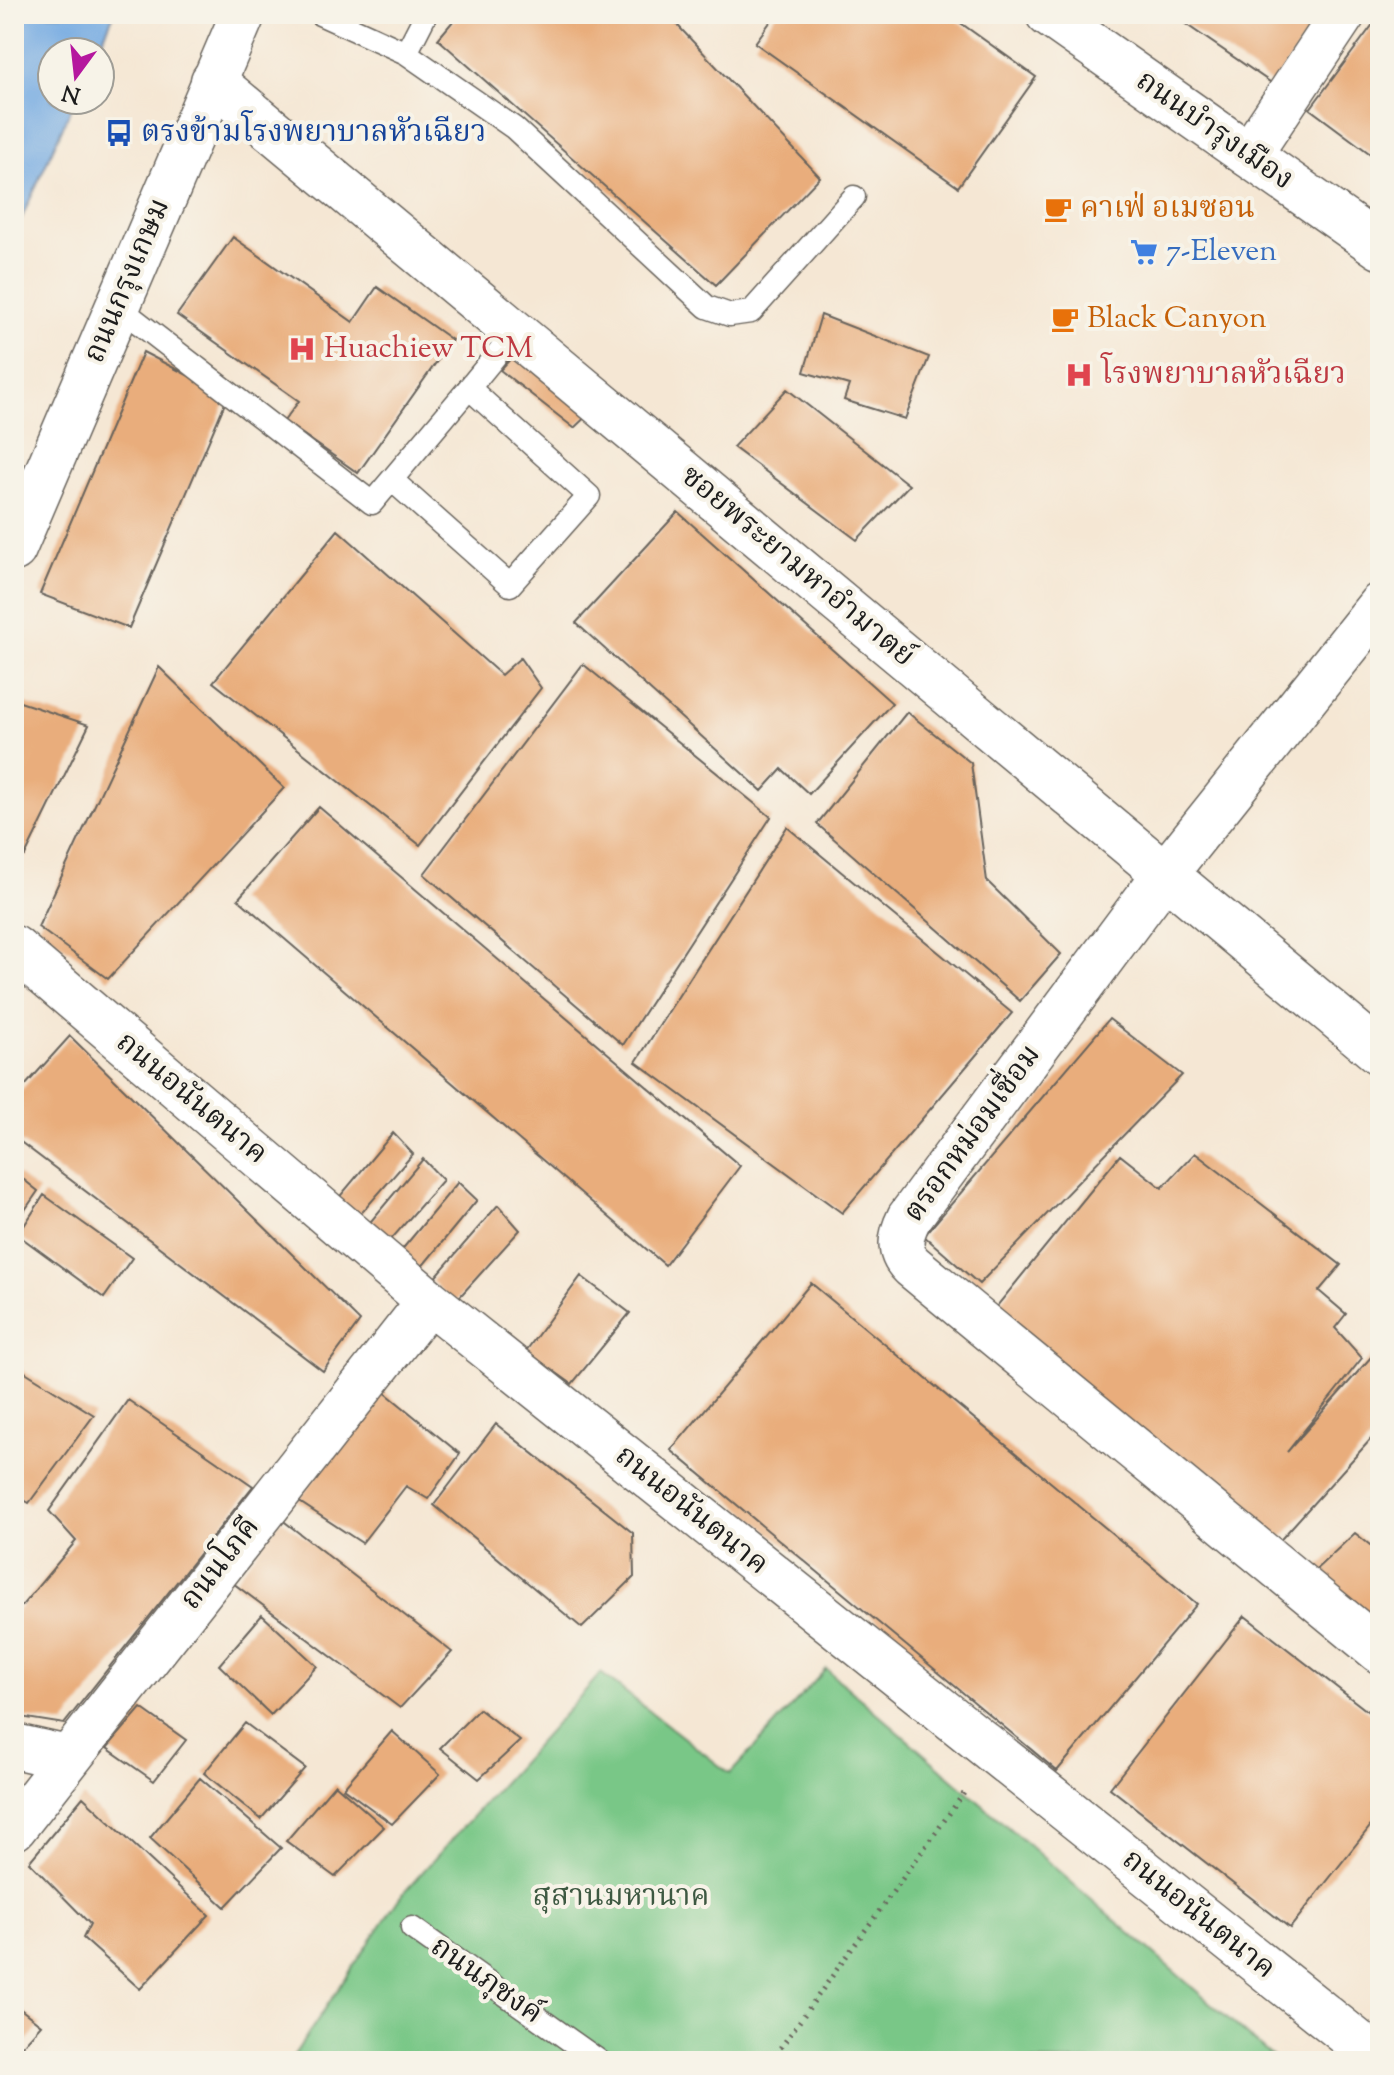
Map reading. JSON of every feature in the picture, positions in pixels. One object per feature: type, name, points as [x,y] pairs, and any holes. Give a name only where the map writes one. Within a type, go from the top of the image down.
[{"type":"street","name":"ถนนกรุงเกษม","points":[[14,549],[243,14]]},
{"type":"street","name":"ถนนบำรุงเมือง","points":[[1048,14],[1380,247]]},
{"type":"street","points":[[1249,155],[1343,14]]},
{"type":"street","name":"ซอยพระยามหาอำมาตย์","points":[[213,81],[1380,1053]]},
{"type":"street","name":"ตรอกหม่อมเชื่อม","points":[[1380,605],[1165,874],[909,1218],[900,1243],[905,1259],[1380,1651]]},
{"type":"street","name":"ถนนอนันตนาค","points":[[14,948],[429,1301],[1380,2060]]},
{"type":"street","name":"ถนนโภคี","points":[[14,1828],[429,1301]]},
{"type":"street","points":[[14,1746],[67,1758]]},
{"type":"lane","points":[[320,14],[406,53],[514,128],[707,307],[730,315],[751,312],[854,197]]},
{"type":"lane","points":[[406,53],[426,14]]},
{"type":"lane","points":[[117,306],[372,503],[515,332]]},
{"type":"lane","points":[[392,480],[510,585],[589,496],[469,388]]},
{"type":"lane","name":"ถนนภุชงค์","points":[[412,1928],[599,2061]]},
{"type":"path","points":[[771,2061],[993,1752]]},
{"type":"green space","name":"สุสานมหานาค","points":[[826,1669],[1277,2061],[290,2061],[400,1897],[601,1673],[730,1774]]},
{"type":"water","points":[[14,14],[114,14],[104,36],[36,36],[36,116],[68,116],[14,235]]},
{"type":"building","points":[[459,14],[667,14],[820,177],[716,285],[438,39]]},
{"type":"building","points":[[776,14],[948,14],[1036,77],[958,187],[755,43]]},
{"type":"building","points":[[1171,14],[1321,14],[1273,84]]},
{"type":"building","points":[[1380,15],[1380,161],[1310,109]]},
{"type":"building","points":[[233,237],[353,322],[377,287],[452,340],[358,473],[284,421],[299,401],[177,315]]},
{"type":"building","points":[[821,315],[929,357],[905,419],[844,400],[849,385],[804,372]]},
{"type":"building","points":[[520,349],[594,409],[574,428],[500,370]]},
{"type":"building","points":[[143,352],[228,396],[129,628],[40,594]]},
{"type":"building","points":[[787,389],[909,485],[857,540],[733,447]]},
{"type":"building","points":[[678,512],[892,703],[809,794],[782,769],[762,791],[576,623]]},
{"type":"building","points":[[338,530],[501,675],[520,658],[541,688],[420,845],[213,682]]},
{"type":"building","points":[[583,664],[771,817],[623,1045],[424,874]]},
{"type":"building","points":[[159,667],[284,788],[108,979],[38,927]]},
{"type":"building","points":[[14,700],[89,725],[25,856],[14,853]]},
{"type":"building","points":[[907,712],[971,763],[987,881],[1061,954],[1020,1001],[817,824]]},
{"type":"building","points":[[319,807],[740,1166],[665,1265],[238,899]]},
{"type":"building","points":[[787,827],[1012,1013],[842,1213],[636,1062]]},
{"type":"building","points":[[1109,1019],[1182,1075],[979,1284],[924,1236]]},
{"type":"building","points":[[70,1036],[360,1321],[323,1371],[14,1137],[14,1098]]},
{"type":"building","points":[[393,1133],[413,1154],[358,1217],[336,1201]]},
{"type":"building","points":[[1195,1153],[1341,1265],[1319,1291],[1346,1314],[1335,1328],[1362,1358],[1287,1452],[1380,1347],[1380,1429],[1274,1547],[992,1312],[1120,1155],[1162,1188]]},
{"type":"building","points":[[423,1159],[443,1180],[388,1243],[366,1227]]},
{"type":"building","points":[[14,1172],[38,1191],[16,1223],[14,1222]]},
{"type":"building","points":[[458,1182],[477,1200],[420,1269],[400,1252]]},
{"type":"building","points":[[44,1195],[132,1258],[104,1298],[18,1235]]},
{"type":"building","points":[[498,1205],[520,1230],[454,1303],[432,1281]]},
{"type":"building","points":[[581,1276],[630,1313],[572,1384],[526,1351]]},
{"type":"building","points":[[811,1283],[1197,1604],[1057,1771],[671,1450]]},
{"type":"building","points":[[14,1365],[94,1415],[29,1503],[14,1494]]},
{"type":"building","points":[[383,1391],[460,1454],[428,1499],[406,1486],[362,1543],[298,1501]]},
{"type":"building","points":[[128,1400],[253,1486],[64,1724],[14,1716],[14,1615],[76,1541],[49,1511]]},
{"type":"building","points":[[496,1424],[633,1533],[634,1577],[582,1628],[434,1505]]},
{"type":"building","points":[[281,1519],[452,1652],[400,1708],[233,1583]]},
{"type":"building","points":[[1355,1533],[1380,1553],[1380,1628],[1312,1573]]},
{"type":"building","points":[[262,1615],[317,1666],[271,1715],[219,1665]]},
{"type":"building","points":[[1245,1616],[1380,1721],[1380,1814],[1290,1928],[1110,1788]]},
{"type":"building","points":[[141,1708],[186,1740],[154,1781],[107,1748]]},
{"type":"building","points":[[479,1709],[520,1741],[479,1779],[440,1748]]},
{"type":"building","points":[[245,1723],[305,1768],[261,1819],[204,1773]]},
{"type":"building","points":[[392,1731],[440,1774],[392,1824],[343,1788]]},
{"type":"building","points":[[200,1778],[281,1848],[225,1907],[150,1838]]},
{"type":"building","points":[[335,1784],[384,1827],[335,1877],[286,1841]]},
{"type":"building","points":[[83,1797],[209,1915],[140,1989],[83,1938],[90,1924],[29,1862]]},
{"type":"building","points":[[14,2004],[41,2025],[14,2055]]},
{"type":"ferry route","points":[[14,39],[26,14]]},
{"type":"place","name":"ตรงข้ามโรงพยาบาลหัวเฉียว","points":[[119,133]]},
{"type":"place","name":"คาเฟ่ อเมซอน","points":[[1058,209]]},
{"type":"place","name":"7-Eleven","points":[[1144,252]]},
{"type":"place","name":"Black Canyon","points":[[1065,319]]},
{"type":"place","name":"Huachiew TCM","points":[[302,349]]},
{"type":"place","name":"โรงพยาบาลหัวเฉียว","points":[[1079,375]]}]
